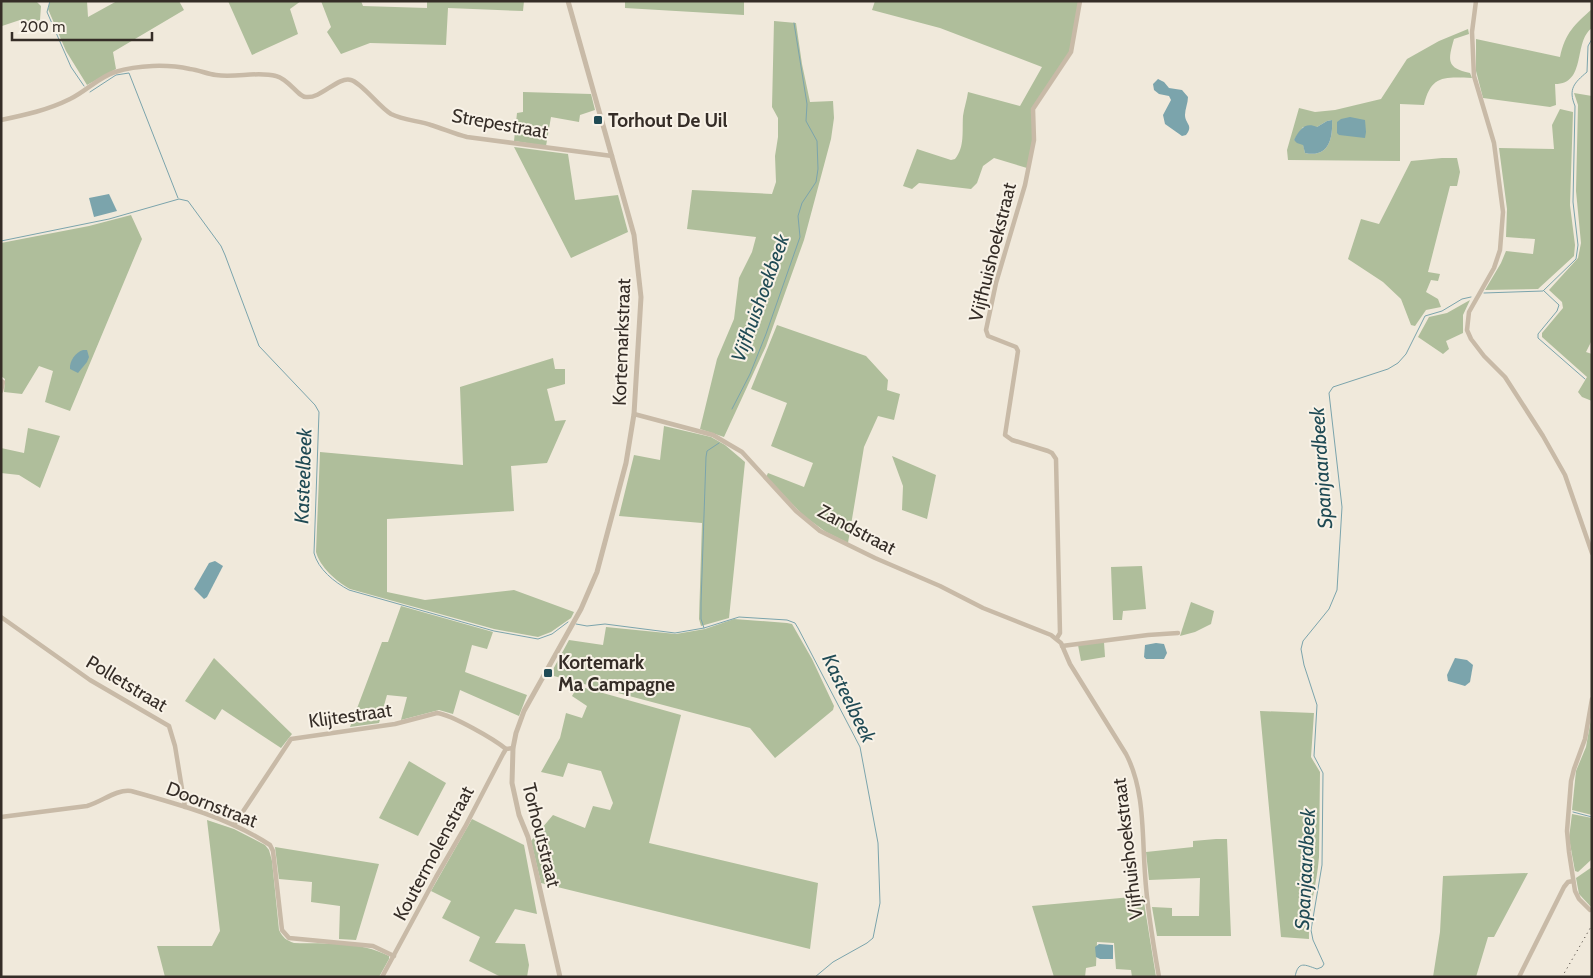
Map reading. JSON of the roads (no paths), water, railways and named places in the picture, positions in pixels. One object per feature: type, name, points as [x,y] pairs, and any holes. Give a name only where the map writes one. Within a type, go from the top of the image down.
[{"type":"street","name":"Kortemarkstraat","points":[[568,1],[634,235],[641,297],[634,414],[626,463],[597,572],[574,623]]},
{"type":"street","name":"Vijfhuishoekstraat","points":[[1080,1],[1070,52],[1033,109],[1034,140],[1025,186],[996,283],[986,330],[990,337],[1012,345],[1018,351],[1006,435],[1012,440],[1048,451],[1056,459],[1060,633],[1057,638],[1070,664],[1126,754],[1132,767],[1141,816],[1146,891],[1159,977]]},
{"type":"street","points":[[1476,1],[1472,32],[1474,76],[1494,143],[1504,212],[1500,250],[1494,268],[1469,312],[1468,330],[1471,340],[1505,378],[1547,443],[1564,475],[1592,553]]},
{"type":"street","name":"Strepestraat","points":[[1,120],[36,112],[70,99],[114,72],[168,66],[190,68],[217,75],[276,76],[286,80],[307,98],[314,97],[345,80],[352,80],[359,84],[379,105],[393,115],[432,125],[454,134],[612,156]]},
{"type":"street","points":[[1,380],[3,382],[1,391]]},
{"type":"street","name":"Zandstraat","points":[[634,414],[714,435],[742,452],[796,512],[820,531],[875,558],[940,586],[983,608],[1057,638]]},
{"type":"street","name":"Polletstraat","points":[[1,618],[90,680],[169,726],[175,746],[185,807]]},
{"type":"street","name":"Torhoutstraat","points":[[560,977],[528,837],[519,815],[512,783],[512,748],[524,711],[574,623]]},
{"type":"street","points":[[1062,646],[1178,633]]},
{"type":"street","points":[[1590,910],[1579,899],[1573,879],[1567,831],[1571,781],[1585,739],[1592,699]]},
{"type":"street","name":"Klijtestraat","points":[[234,825],[291,739],[395,724],[437,713],[456,720],[506,749]]},
{"type":"street","points":[[506,749],[512,748]]},
{"type":"street","name":"Koutermolenstraat","points":[[382,977],[506,749]]},
{"type":"street","name":"Doornstraat","points":[[1,817],[87,806],[98,803],[124,790],[155,797],[185,807],[234,825],[270,844],[273,851],[280,923],[282,930],[289,938],[373,946],[394,956]]},
{"type":"street","points":[[1519,977],[1564,887],[1573,879]]},
{"type":"water","points":[[1158,79],[1169,88],[1182,90],[1188,97],[1185,118],[1189,129],[1186,135],[1182,136],[1165,124],[1163,115],[1171,100],[1169,96],[1159,94],[1154,90],[1153,84]]},
{"type":"water","points":[[1350,117],[1365,120],[1365,138],[1339,135],[1337,133],[1337,122]]},
{"type":"water","points":[[1332,120],[1330,141],[1328,146],[1319,153],[1305,153],[1303,145],[1294,140],[1306,126],[1317,127]]},
{"type":"water","points":[[109,194],[117,211],[94,217],[89,198]]},
{"type":"water","points":[[83,350],[87,350],[89,357],[78,373],[70,369],[71,363],[76,355]]},
{"type":"water","points":[[215,561],[223,566],[207,597],[204,599],[194,589],[209,563]]},
{"type":"water","points":[[1164,644],[1167,653],[1164,659],[1146,659],[1144,657],[1145,645]]},
{"type":"water","points":[[1455,658],[1467,660],[1473,665],[1470,682],[1465,686],[1448,681],[1447,675]]},
{"type":"water","points":[[1099,944],[1113,945],[1113,959],[1100,959],[1096,957],[1095,947]]},
{"type":"waterway","points":[[50,1],[47,12],[71,67],[84,86]]},
{"type":"waterway","name":"Vijfhuishoekbeek","points":[[732,409],[750,374],[766,334],[800,237],[798,216],[802,203],[816,182],[818,169],[817,141],[806,121],[807,104],[794,23]]},
{"type":"waterway","name":"Spanjaardbeek","points":[[1484,293],[1543,291],[1576,259],[1578,245],[1573,202],[1575,106],[1572,91],[1576,83],[1587,72],[1588,46],[1592,39]]},
{"type":"waterway","points":[[90,92],[116,75],[129,73],[178,198]]},
{"type":"waterway","name":"Kasteelbeek","points":[[1,241],[109,219],[179,199],[188,201],[221,246],[259,346],[315,405],[319,412],[314,553],[323,570],[332,579],[349,590],[494,631],[538,639],[552,634],[568,622]]},
{"type":"waterway","points":[[1544,291],[1559,305],[1557,311],[1538,334],[1538,338],[1585,379]]},
{"type":"waterway","name":"Spanjaardbeek","points":[[1295,977],[1300,966],[1306,965],[1317,969],[1324,964],[1313,940],[1311,930],[1322,865],[1323,773],[1314,756],[1317,705],[1304,665],[1301,649],[1303,641],[1329,609],[1337,590],[1342,507],[1329,393],[1333,387],[1388,369],[1398,363],[1406,354],[1425,316],[1442,311],[1462,299],[1471,297]]},
{"type":"waterway","name":"Vijfhuishoekbeek","points":[[704,628],[701,619],[701,603],[706,457],[707,451],[719,443]]},
{"type":"waterway","name":"Kasteelbeek","points":[[576,624],[587,626],[605,624],[675,633],[704,628],[739,617],[787,620],[795,623],[860,747],[878,843],[880,903],[873,938],[833,962],[815,977]]},
{"type":"waterway","points":[[1573,812],[1592,817]]},
{"type":"railway","points":[[1562,977],[1592,925]]},
{"type":"place","name":"Torhout De Uil","points":[[598,120]]},
{"type":"place","name":"Kortemark Ma Campagne","points":[[548,673]]}]
